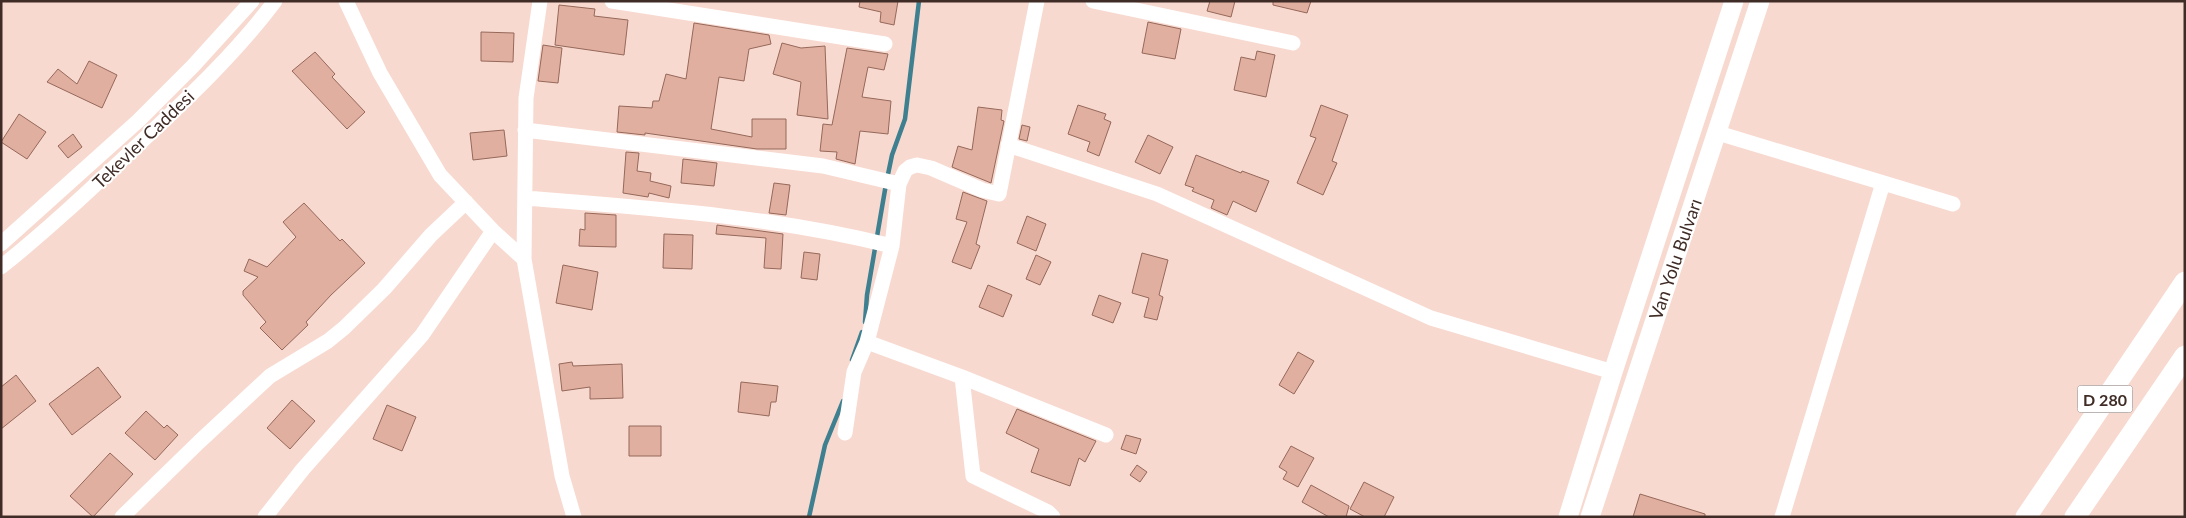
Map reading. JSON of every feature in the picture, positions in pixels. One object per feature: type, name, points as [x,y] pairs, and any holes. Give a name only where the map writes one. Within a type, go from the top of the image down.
[{"type":"highway","name":"D 280","points":[[2026,517],[2185,282]]},
{"type":"highway","name":"D 280","points":[[2075,517],[2185,356]]},
{"type":"main road","points":[[1568,517],[1612,372],[1734,1]]},
{"type":"main road","name":"Van Yolu Bulvarı","points":[[1590,517],[1760,1]]},
{"type":"street","points":[[1,244],[138,121],[193,66],[252,1]]},
{"type":"street","name":"Tekevler Caddesi","points":[[1,267],[66,212],[161,123],[235,50],[275,1]]},
{"type":"street","points":[[346,1],[380,73],[440,175],[493,231],[524,259]]},
{"type":"street","points":[[540,1],[526,98],[524,259],[562,476],[574,517]]},
{"type":"street","points":[[612,1],[885,44]]},
{"type":"street","points":[[845,433],[854,372],[867,342],[892,246],[899,184],[905,171],[910,166],[917,165],[931,168],[982,190],[999,194],[1037,1]]},
{"type":"street","points":[[1093,1],[1293,43]]},
{"type":"street","points":[[526,130],[823,166],[899,184]]},
{"type":"street","points":[[1718,133],[1953,204]]},
{"type":"street","points":[[1008,145],[1157,194],[1430,318],[1612,372]]},
{"type":"street","points":[[1782,517],[1883,183]]},
{"type":"street","points":[[525,198],[715,216],[819,230],[892,246]]},
{"type":"street","points":[[122,517],[270,376],[328,341],[344,328],[391,282],[431,235],[466,202]]},
{"type":"street","points":[[265,517],[303,469],[422,335],[493,231]]},
{"type":"street","points":[[867,342],[962,377],[1106,435]]},
{"type":"street","points":[[962,377],[973,476],[1048,512],[1053,517]]},
{"type":"building","points":[[860,1],[898,1],[894,25],[880,22],[881,12],[859,7]]},
{"type":"building","points":[[1210,1],[1235,1],[1231,17],[1207,11]]},
{"type":"building","points":[[1273,1],[1311,1],[1307,13],[1273,5]]},
{"type":"building","points":[[559,5],[595,9],[594,16],[628,20],[624,55],[555,45]]},
{"type":"building","points":[[1148,22],[1181,29],[1175,59],[1142,53]]},
{"type":"building","points":[[694,23],[769,35],[771,44],[749,49],[744,81],[719,77],[711,129],[752,137],[752,119],[786,119],[786,149],[757,149],[645,133],[645,135],[617,132],[619,106],[652,108],[653,101],[659,101],[666,74],[686,79]]},
{"type":"building","points":[[481,32],[514,33],[513,62],[481,61]]},
{"type":"building","points":[[782,43],[801,48],[825,46],[828,119],[797,115],[801,82],[773,74]]},
{"type":"building","points":[[543,45],[562,48],[558,83],[538,81]]},
{"type":"building","points":[[847,48],[888,54],[884,70],[868,67],[862,97],[891,101],[888,134],[860,131],[855,164],[836,159],[837,152],[820,151],[823,124],[832,125]]},
{"type":"building","points":[[1257,51],[1275,55],[1266,97],[1234,90],[1241,57],[1255,60]]},
{"type":"building","points":[[315,52],[335,74],[332,77],[365,112],[347,129],[292,71]]},
{"type":"building","points":[[89,61],[117,75],[102,108],[47,82],[58,69],[77,84]]},
{"type":"building","points":[[1078,105],[1106,114],[1104,119],[1111,122],[1099,156],[1087,151],[1090,142],[1068,134]]},
{"type":"building","points":[[1321,105],[1348,115],[1332,161],[1337,163],[1323,195],[1297,183],[1316,138],[1310,136]]},
{"type":"building","points":[[978,107],[1002,110],[1001,120],[1004,121],[991,183],[952,167],[958,146],[972,150]]},
{"type":"building","points":[[19,114],[46,132],[27,159],[1,142]]},
{"type":"building","points":[[1022,125],[1030,127],[1027,141],[1019,139]]},
{"type":"building","points":[[504,130],[507,156],[473,160],[470,133]]},
{"type":"building","points":[[73,134],[82,147],[68,158],[58,146]]},
{"type":"building","points":[[1148,135],[1173,147],[1160,174],[1135,162]]},
{"type":"building","points":[[626,152],[639,153],[637,171],[651,173],[650,181],[671,186],[669,198],[649,193],[648,197],[623,193]]},
{"type":"building","points":[[1196,155],[1241,173],[1242,171],[1269,181],[1256,212],[1233,201],[1227,215],[1211,208],[1214,200],[1192,191],[1194,188],[1185,185]]},
{"type":"building","points":[[683,159],[717,163],[714,186],[681,183]]},
{"type":"building","points":[[774,183],[790,185],[786,215],[769,213]]},
{"type":"building","points":[[963,192],[987,201],[976,244],[980,246],[971,269],[952,262],[967,222],[956,219]]},
{"type":"building","points":[[304,203],[340,241],[342,239],[365,263],[331,295],[306,322],[308,325],[282,350],[260,328],[266,322],[243,295],[243,291],[258,277],[244,271],[249,259],[267,267],[296,237],[283,222]]},
{"type":"building","points":[[585,213],[616,215],[616,247],[579,246],[580,229],[585,230]]},
{"type":"building","points":[[1027,216],[1046,224],[1036,251],[1017,243]]},
{"type":"building","points":[[717,225],[783,234],[781,269],[764,268],[766,238],[716,234]]},
{"type":"building","points":[[664,234],[693,235],[692,269],[663,268]]},
{"type":"building","points":[[804,252],[820,254],[817,280],[801,278]]},
{"type":"building","points":[[1142,253],[1168,260],[1159,295],[1163,297],[1157,320],[1144,317],[1149,298],[1132,293]]},
{"type":"building","points":[[1036,255],[1051,262],[1040,285],[1026,279]]},
{"type":"building","points":[[563,265],[598,272],[592,310],[556,303]]},
{"type":"building","points":[[988,285],[1012,295],[1003,317],[979,307]]},
{"type":"building","points":[[1099,295],[1121,303],[1113,323],[1092,315]]},
{"type":"building","points":[[1298,352],[1314,361],[1294,394],[1279,385]]},
{"type":"building","points":[[572,362],[573,366],[622,364],[623,398],[590,399],[590,387],[562,391],[559,364]]},
{"type":"building","points":[[98,367],[121,397],[72,435],[49,404]]},
{"type":"building","points":[[16,375],[36,401],[1,429],[1,387]]},
{"type":"building","points":[[741,382],[778,386],[776,402],[771,402],[769,416],[738,412]]},
{"type":"building","points":[[292,400],[315,421],[290,449],[267,428]]},
{"type":"building","points":[[387,405],[416,417],[402,451],[373,439]]},
{"type":"building","points":[[1017,409],[1096,441],[1085,462],[1079,458],[1070,486],[1031,472],[1039,449],[1006,433]]},
{"type":"building","points":[[146,411],[164,428],[167,425],[178,435],[155,460],[125,433]]},
{"type":"building","points":[[629,426],[661,426],[661,456],[629,456]]},
{"type":"building","points":[[1126,435],[1141,439],[1136,454],[1121,449]]},
{"type":"building","points":[[1291,446],[1314,458],[1298,487],[1283,479],[1287,472],[1279,467]]},
{"type":"building","points":[[110,453],[133,474],[93,517],[70,496]]},
{"type":"building","points":[[1137,465],[1147,472],[1140,482],[1130,475]]},
{"type":"building","points":[[1364,482],[1394,497],[1384,517],[1365,517],[1350,509]]},
{"type":"building","points":[[1311,485],[1349,506],[1346,517],[1329,517],[1302,502]]},
{"type":"building","points":[[1640,494],[1705,514],[1705,517],[1633,517]]},
{"type":"waterway","points":[[865,322],[867,295],[886,184],[892,155],[905,119],[919,1]]},
{"type":"waterway","points":[[852,360],[862,332]]},
{"type":"waterway","points":[[809,517],[825,445],[843,401]]}]
